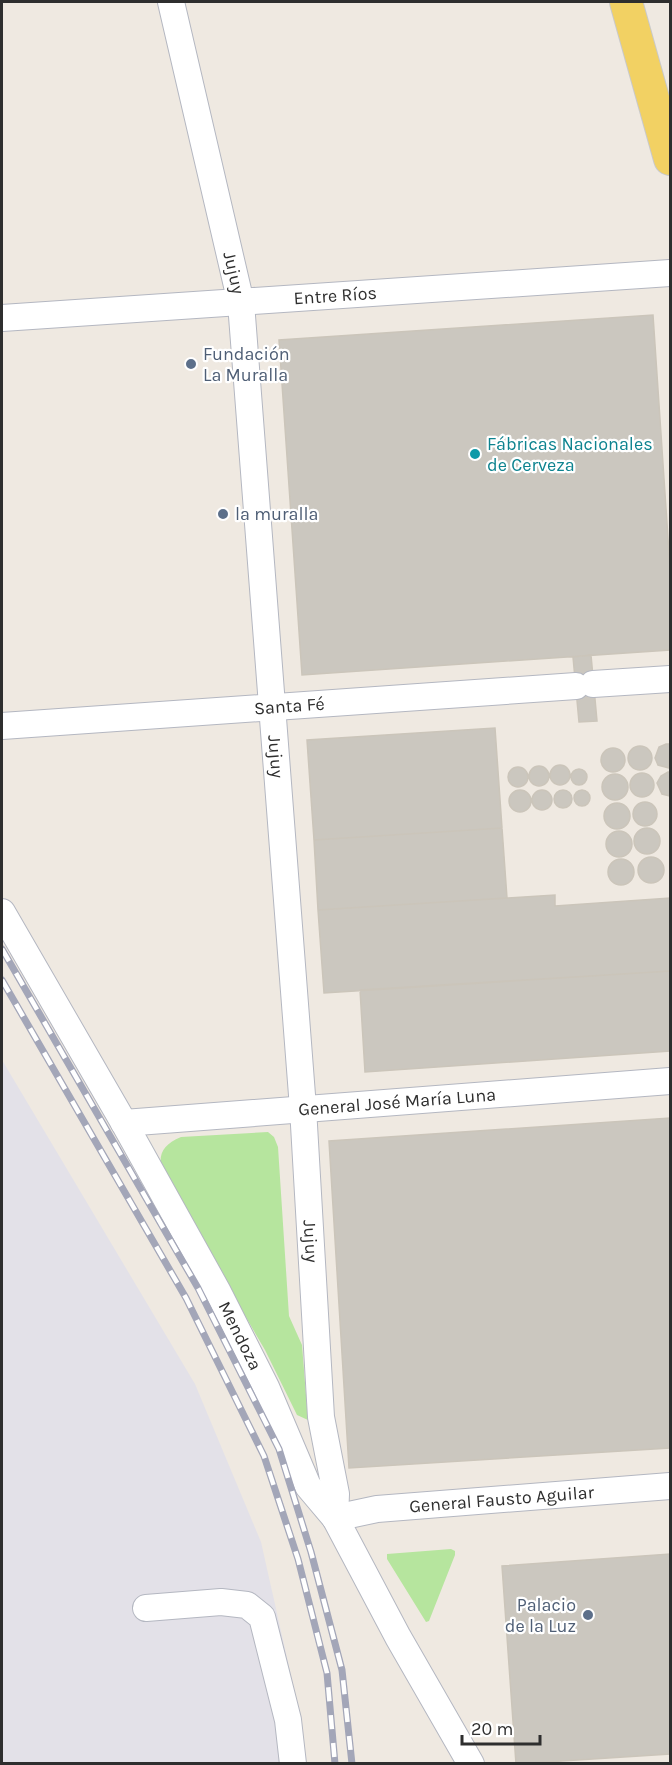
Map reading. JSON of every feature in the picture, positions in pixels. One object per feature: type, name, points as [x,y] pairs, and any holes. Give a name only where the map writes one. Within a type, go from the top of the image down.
[{"type":"main road","points":[[626,2],[670,159]]},
{"type":"street","name":"Jujuy","points":[[171,2],[241,303],[303,1108],[321,1417],[336,1494],[335,1518]]},
{"type":"street","name":"Entre Ríos","points":[[2,318],[670,273]]},
{"type":"street","name":"Santa Fé","points":[[2,726],[670,679]]},
{"type":"street","name":"Mendoza","points":[[2,912],[218,1292],[266,1387],[308,1486],[335,1518],[398,1636],[471,1764]]},
{"type":"street","name":"General José María Luna","points":[[124,1123],[670,1081]]},
{"type":"street","name":"General Fausto Aguilar","points":[[335,1518],[377,1509],[670,1486]]},
{"type":"street","points":[[146,1608],[221,1602],[247,1605],[262,1617],[288,1720],[292,1764]]},
{"type":"shaded area","points":[[2,1060],[195,1384],[261,1542],[294,1689],[305,1763],[2,1763]]},
{"type":"green space","points":[[268,1132],[274,1137],[278,1147],[289,1316],[302,1345],[308,1420],[297,1415],[265,1350],[164,1177],[161,1164],[165,1148],[181,1137]]},
{"type":"green space","points":[[451,1549],[455,1551],[455,1555],[429,1621],[426,1622],[387,1559],[387,1554]]},
{"type":"building","name":"Fábricas Nacionales de Cerveza","points":[[653,315],[670,568],[670,650],[302,675],[279,340]]},
{"type":"building","points":[[591,655],[597,721],[579,722],[573,657]]},
{"type":"building","points":[[495,728],[502,828],[314,840],[307,740]]},
{"type":"building","points":[[670,744],[669,768],[658,765],[655,758],[659,747]]},
{"type":"building","points":[[640,746],[645,747],[651,753],[651,763],[645,769],[640,770],[635,769],[629,763],[628,758],[629,753],[635,747]]},
{"type":"building","points":[[613,748],[622,751],[625,760],[622,769],[613,772],[604,769],[601,760],[604,751]]},
{"type":"building","points":[[560,765],[567,768],[570,775],[567,782],[560,785],[553,782],[550,775],[553,768]]},
{"type":"building","points":[[539,766],[546,769],[549,776],[546,783],[539,786],[532,783],[529,776],[532,769]]},
{"type":"building","points":[[518,767],[525,770],[528,777],[525,784],[518,787],[511,784],[508,777],[511,770]]},
{"type":"building","points":[[576,769],[582,769],[587,777],[585,783],[576,785],[571,780],[571,774]]},
{"type":"building","points":[[670,772],[670,796],[662,794],[657,783],[661,776]]},
{"type":"building","points":[[642,773],[647,774],[653,780],[653,790],[647,796],[642,797],[637,796],[631,790],[630,785],[631,780],[637,774]]},
{"type":"building","points":[[615,774],[624,778],[628,787],[624,796],[615,800],[606,796],[602,787],[606,778]]},
{"type":"building","points":[[520,790],[528,793],[531,801],[528,809],[520,812],[512,809],[509,801],[512,793]]},
{"type":"building","points":[[538,790],[546,790],[552,796],[552,804],[546,810],[538,810],[532,804],[532,796]]},
{"type":"building","points":[[559,790],[567,790],[572,795],[570,806],[559,808],[554,803],[554,795]]},
{"type":"building","points":[[582,790],[590,798],[582,806],[574,798]]},
{"type":"building","points":[[645,802],[654,805],[657,814],[654,823],[645,826],[636,823],[633,814],[636,805]]},
{"type":"building","points":[[617,803],[626,807],[630,816],[626,825],[617,829],[608,825],[604,816],[608,807]]},
{"type":"building","points":[[502,828],[507,898],[318,910],[314,840]]},
{"type":"building","points":[[647,828],[656,832],[660,841],[656,850],[647,854],[638,850],[634,841],[638,832]]},
{"type":"building","points":[[619,831],[628,835],[632,844],[628,853],[619,857],[610,853],[606,844],[610,835]]},
{"type":"building","points":[[651,857],[660,861],[664,870],[660,879],[651,883],[642,879],[638,870],[642,861]]},
{"type":"building","points":[[621,859],[630,863],[634,872],[630,881],[621,885],[612,881],[608,872],[612,863]]},
{"type":"building","points":[[555,895],[555,906],[670,898],[670,971],[324,993],[318,910]]},
{"type":"building","points":[[670,971],[670,1051],[365,1072],[360,990]]},
{"type":"building","points":[[670,1118],[670,1448],[349,1468],[329,1141]]},
{"type":"building","name":"Palacio de la Luz","points":[[670,1554],[670,1754],[516,1764],[502,1566]]},
{"type":"railway","points":[[2,949],[198,1288],[279,1449],[311,1552],[342,1670],[352,1764]]},
{"type":"railway","points":[[2,980],[186,1298],[264,1456],[298,1559],[327,1673],[335,1764]]},
{"type":"place","name":"Fundación La Muralla","points":[[191,364]]},
{"type":"place","name":"Fábricas Nacionales de Cerveza","points":[[475,454]]},
{"type":"place","name":"la muralla","points":[[223,514]]},
{"type":"place","name":"Palacio de la Luz","points":[[588,1615]]}]
